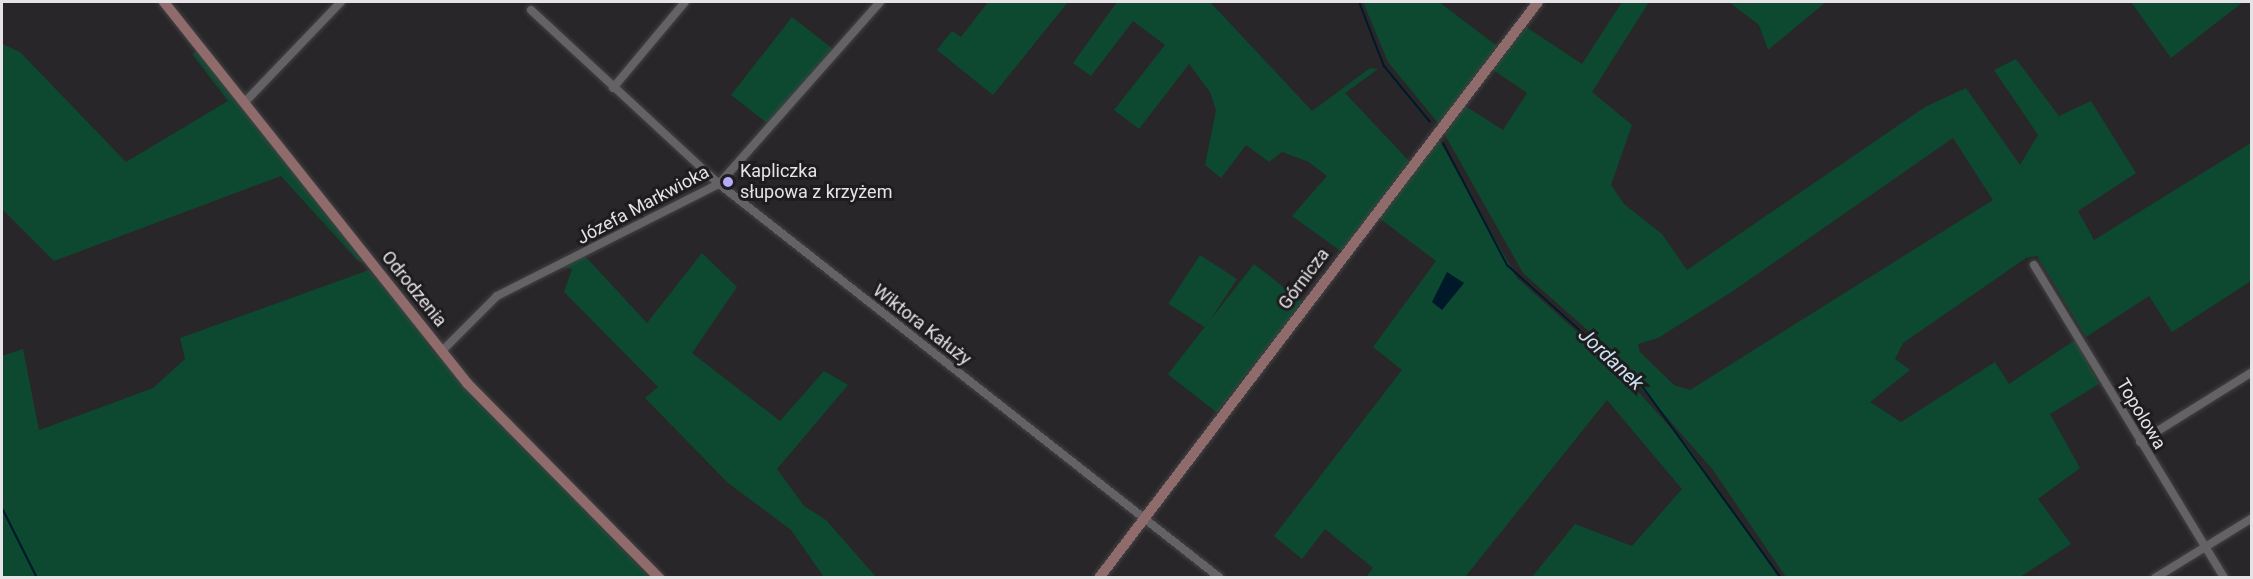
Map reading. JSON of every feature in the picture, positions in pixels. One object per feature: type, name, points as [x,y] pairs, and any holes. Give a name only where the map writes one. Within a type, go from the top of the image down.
[{"type":"street","name":"Odrodzenia","points":[[164,2],[467,382],[659,578]]},
{"type":"street","points":[[244,103],[341,2]]},
{"type":"street","points":[[613,88],[684,2]]},
{"type":"street","name":"Józefa Markwioka","points":[[443,350],[497,296],[718,184],[880,2]]},
{"type":"street","name":"Górnicza","points":[[1099,578],[1538,2]]},
{"type":"street","name":"Wiktora Kałuży","points":[[531,10],[718,184],[1220,578]]},
{"type":"street","name":"Topolowa","points":[[2034,265],[2224,578]]},
{"type":"street","points":[[2140,442],[2252,372]]},
{"type":"street","points":[[2155,578],[2252,518]]},
{"type":"green space","points":[[988,2],[1068,2],[993,95],[937,50],[952,31],[961,37]]},
{"type":"green space","points":[[1117,2],[1210,2],[1312,111],[1370,68],[1378,69],[1345,93],[1409,161],[1342,252],[1292,216],[1327,176],[1309,162],[1282,152],[1269,162],[1246,145],[1221,178],[1205,165],[1216,110],[1210,92],[1189,64],[1139,129],[1114,110],[1165,45],[1133,21],[1091,76],[1073,63]]},
{"type":"green space","points":[[1363,2],[1439,2],[1497,46],[1439,124],[1388,62]]},
{"type":"green space","points":[[1622,2],[1649,2],[1592,92],[1632,125],[1611,185],[1624,204],[1662,234],[1687,270],[1925,107],[1966,88],[2020,165],[2038,135],[1994,70],[2016,59],[2059,116],[2091,101],[2136,173],[2078,211],[2094,240],[2251,143],[2251,281],[2172,332],[2149,296],[2086,337],[2037,256],[2026,258],[1903,343],[1895,359],[1910,370],[1870,402],[1901,422],[1995,362],[2009,384],[2075,340],[2099,384],[2050,414],[2080,468],[2038,499],[2071,544],[2020,577],[1786,577],[1713,470],[1600,341],[1523,273],[1445,135],[1465,106],[1503,130],[1527,93],[1493,70],[1526,27],[1582,64]],"holes":[[[1953,138],[1993,200],[1690,390],[1674,385],[1640,352],[1638,344],[1658,338],[1733,291]]]},
{"type":"green space","points":[[1729,2],[1826,2],[1768,50],[1759,25]]},
{"type":"green space","points":[[2131,2],[2243,2],[2171,58]]},
{"type":"green space","points":[[792,17],[833,49],[772,127],[731,95]]},
{"type":"green space","points":[[2,44],[20,52],[126,162],[228,101],[192,54],[197,51],[367,264],[358,261],[281,176],[54,261],[2,209]]},
{"type":"green space","points":[[1438,138],[1517,278],[1614,365],[1689,448],[1778,577],[1532,577],[1575,524],[1632,546],[1682,489],[1607,400],[1465,577],[1366,577],[1373,568],[1325,529],[1302,559],[1274,536],[1402,370],[1373,347],[1436,261],[1379,218]]},
{"type":"green space","points":[[702,253],[737,287],[692,353],[780,421],[824,371],[848,385],[777,469],[804,506],[826,520],[876,577],[824,577],[791,530],[728,483],[645,398],[658,387],[564,292],[572,269],[562,267],[584,255],[647,323]]},
{"type":"green space","points":[[1200,255],[1237,279],[1205,328],[1168,304]]},
{"type":"green space","points":[[1254,264],[1303,302],[1217,412],[1168,374]]},
{"type":"green space","points":[[369,270],[436,348],[427,344],[649,577],[2,577],[2,356],[23,349],[39,430],[26,435],[153,388],[185,359],[180,338]]},
{"type":"water","points":[[1447,272],[1464,283],[1442,310],[1432,302]]},
{"type":"waterway","name":"Jordanek","points":[[1359,2],[1384,66],[1430,122]]},
{"type":"waterway","name":"Jordanek","points":[[1443,143],[1507,265],[1642,386],[1781,578]]},
{"type":"waterway","points":[[2,508],[37,578]]},
{"type":"place","name":"Kapliczka słupowa z krzyżem","points":[[728,182]]}]
